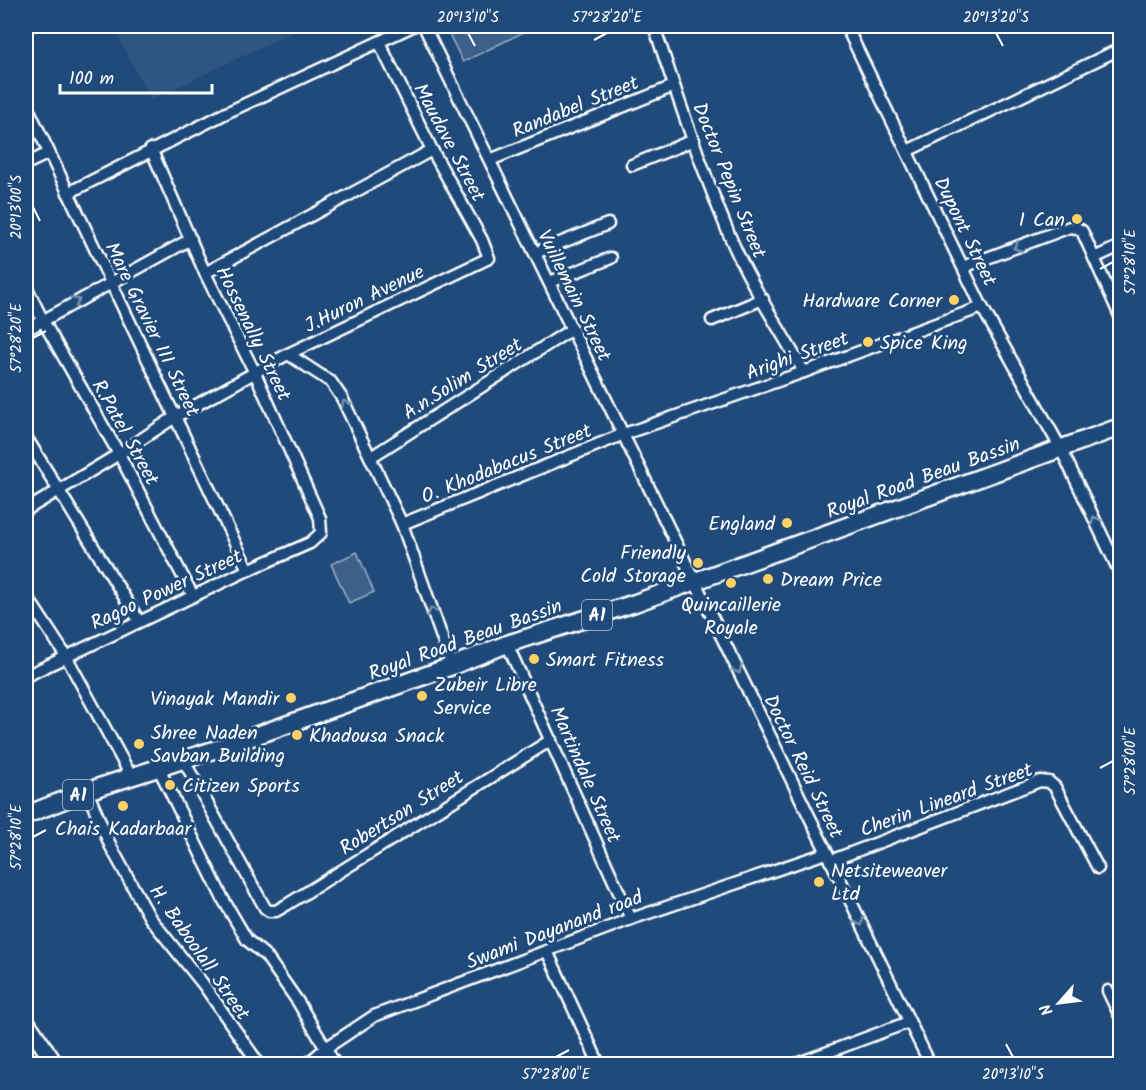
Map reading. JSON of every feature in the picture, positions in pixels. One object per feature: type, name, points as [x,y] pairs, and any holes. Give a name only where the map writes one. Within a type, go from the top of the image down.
[{"type":"main road","name":"Royal Road Beau Bassin","points":[[26,815],[87,791],[184,761],[452,666],[507,644],[635,603],[1120,427]]},
{"type":"main road","points":[[26,1021],[55,1065]]},
{"type":"street","points":[[68,193],[151,150],[413,26]]},
{"type":"street","name":"Vuillemain Street","points":[[424,26],[695,580]]},
{"type":"street","name":"Doctor Pepin Street","points":[[654,26],[728,233],[804,372]]},
{"type":"street","name":"Dupont Street","points":[[846,26],[982,307],[1061,449],[1120,573]]},
{"type":"street","name":"Maudave Street","points":[[379,42],[432,150],[482,240],[489,258]]},
{"type":"street","points":[[907,151],[1120,49]]},
{"type":"street","name":"Randabel Street","points":[[490,160],[674,86]]},
{"type":"street","name":"Mare Gravier III Street","points":[[26,104],[248,570]]},
{"type":"street","points":[[632,165],[694,140]]},
{"type":"street","name":"Hossenally Street","points":[[151,150],[205,273],[255,373],[320,518],[321,533]]},
{"type":"street","points":[[205,273],[432,150]]},
{"type":"street","points":[[26,164],[49,153]]},
{"type":"street","points":[[535,253],[608,224]]},
{"type":"street","points":[[963,267],[1070,227],[1077,228],[1082,231],[1120,316]]},
{"type":"street","points":[[26,330],[191,239]]},
{"type":"street","points":[[1094,258],[1120,246]]},
{"type":"street","name":"J.Huron Avenue","points":[[26,510],[175,417],[288,354],[489,258]]},
{"type":"street","points":[[550,282],[611,258]]},
{"type":"street","name":"R.Patel Street","points":[[26,286],[42,320],[118,454],[193,596]]},
{"type":"street","points":[[712,320],[763,299]]},
{"type":"street","name":"Arighi Street","points":[[624,434],[982,307]]},
{"type":"street","name":"A.n.Solim Street","points":[[371,456],[572,329]]},
{"type":"street","points":[[288,354],[331,382],[342,398],[402,524],[452,666]]},
{"type":"street","name":"O. Khodabacus Street","points":[[402,524],[624,434]]},
{"type":"street","points":[[26,437],[139,621]]},
{"type":"street","name":"Ragoo Power Street","points":[[26,676],[139,621],[310,543],[321,533]]},
{"type":"street","name":"Doctor Reid Street","points":[[695,580],[930,1065]]},
{"type":"street","points":[[26,595],[66,656],[132,778]]},
{"type":"street","name":"Martindale Street","points":[[507,644],[631,919]]},
{"type":"street","name":"Robertson Street","points":[[184,761],[265,908],[269,911],[276,911],[551,740]]},
{"type":"street","points":[[159,769],[247,940],[266,956],[335,1065]]},
{"type":"street","name":"Cherin Lineard Street","points":[[828,857],[1040,781],[1049,782],[1055,787],[1098,868]]},
{"type":"street","name":"H. Baboolall Street","points":[[87,791],[111,847],[150,918],[203,984],[259,1065]]},
{"type":"street","name":"Swami Dayanand road","points":[[307,1065],[326,1048],[374,1016],[631,919],[828,857]]},
{"type":"street","points":[[547,951],[599,1065]]},
{"type":"street","points":[[1108,991],[1120,1016]]},
{"type":"street","points":[[796,1065],[909,1022]]},
{"type":"shaded area","points":[[113,26],[305,26],[151,100]]},
{"type":"shaded area","points":[[445,26],[536,26],[463,62]]},
{"type":"shaded area","points":[[357,552],[374,592],[349,603],[331,564]]},
{"type":"place","name":"I Can","points":[[1077,219]]},
{"type":"place","name":"Hardware Corner","points":[[954,300]]},
{"type":"place","name":"Spice King","points":[[868,342]]},
{"type":"place","name":"England","points":[[787,523]]},
{"type":"place","name":"Friendly Cold Storage","points":[[698,563]]},
{"type":"place","name":"Dream Price","points":[[768,579]]},
{"type":"place","name":"Quincaillerie Royale","points":[[731,583]]},
{"type":"place","name":"Smart Fitness","points":[[534,659]]},
{"type":"place","name":"Zubeir Libre Service","points":[[422,696]]},
{"type":"place","name":"Vinayak Mandir","points":[[291,698]]},
{"type":"place","name":"Khadousa Snack","points":[[297,735]]},
{"type":"place","name":"Shree Naden Savban Building","points":[[139,744]]},
{"type":"place","name":"Citizen Sports","points":[[170,785]]},
{"type":"place","name":"Chais Kadarbaar","points":[[123,806]]},
{"type":"place","name":"Netsiteweaver Ltd","points":[[819,882]]}]
